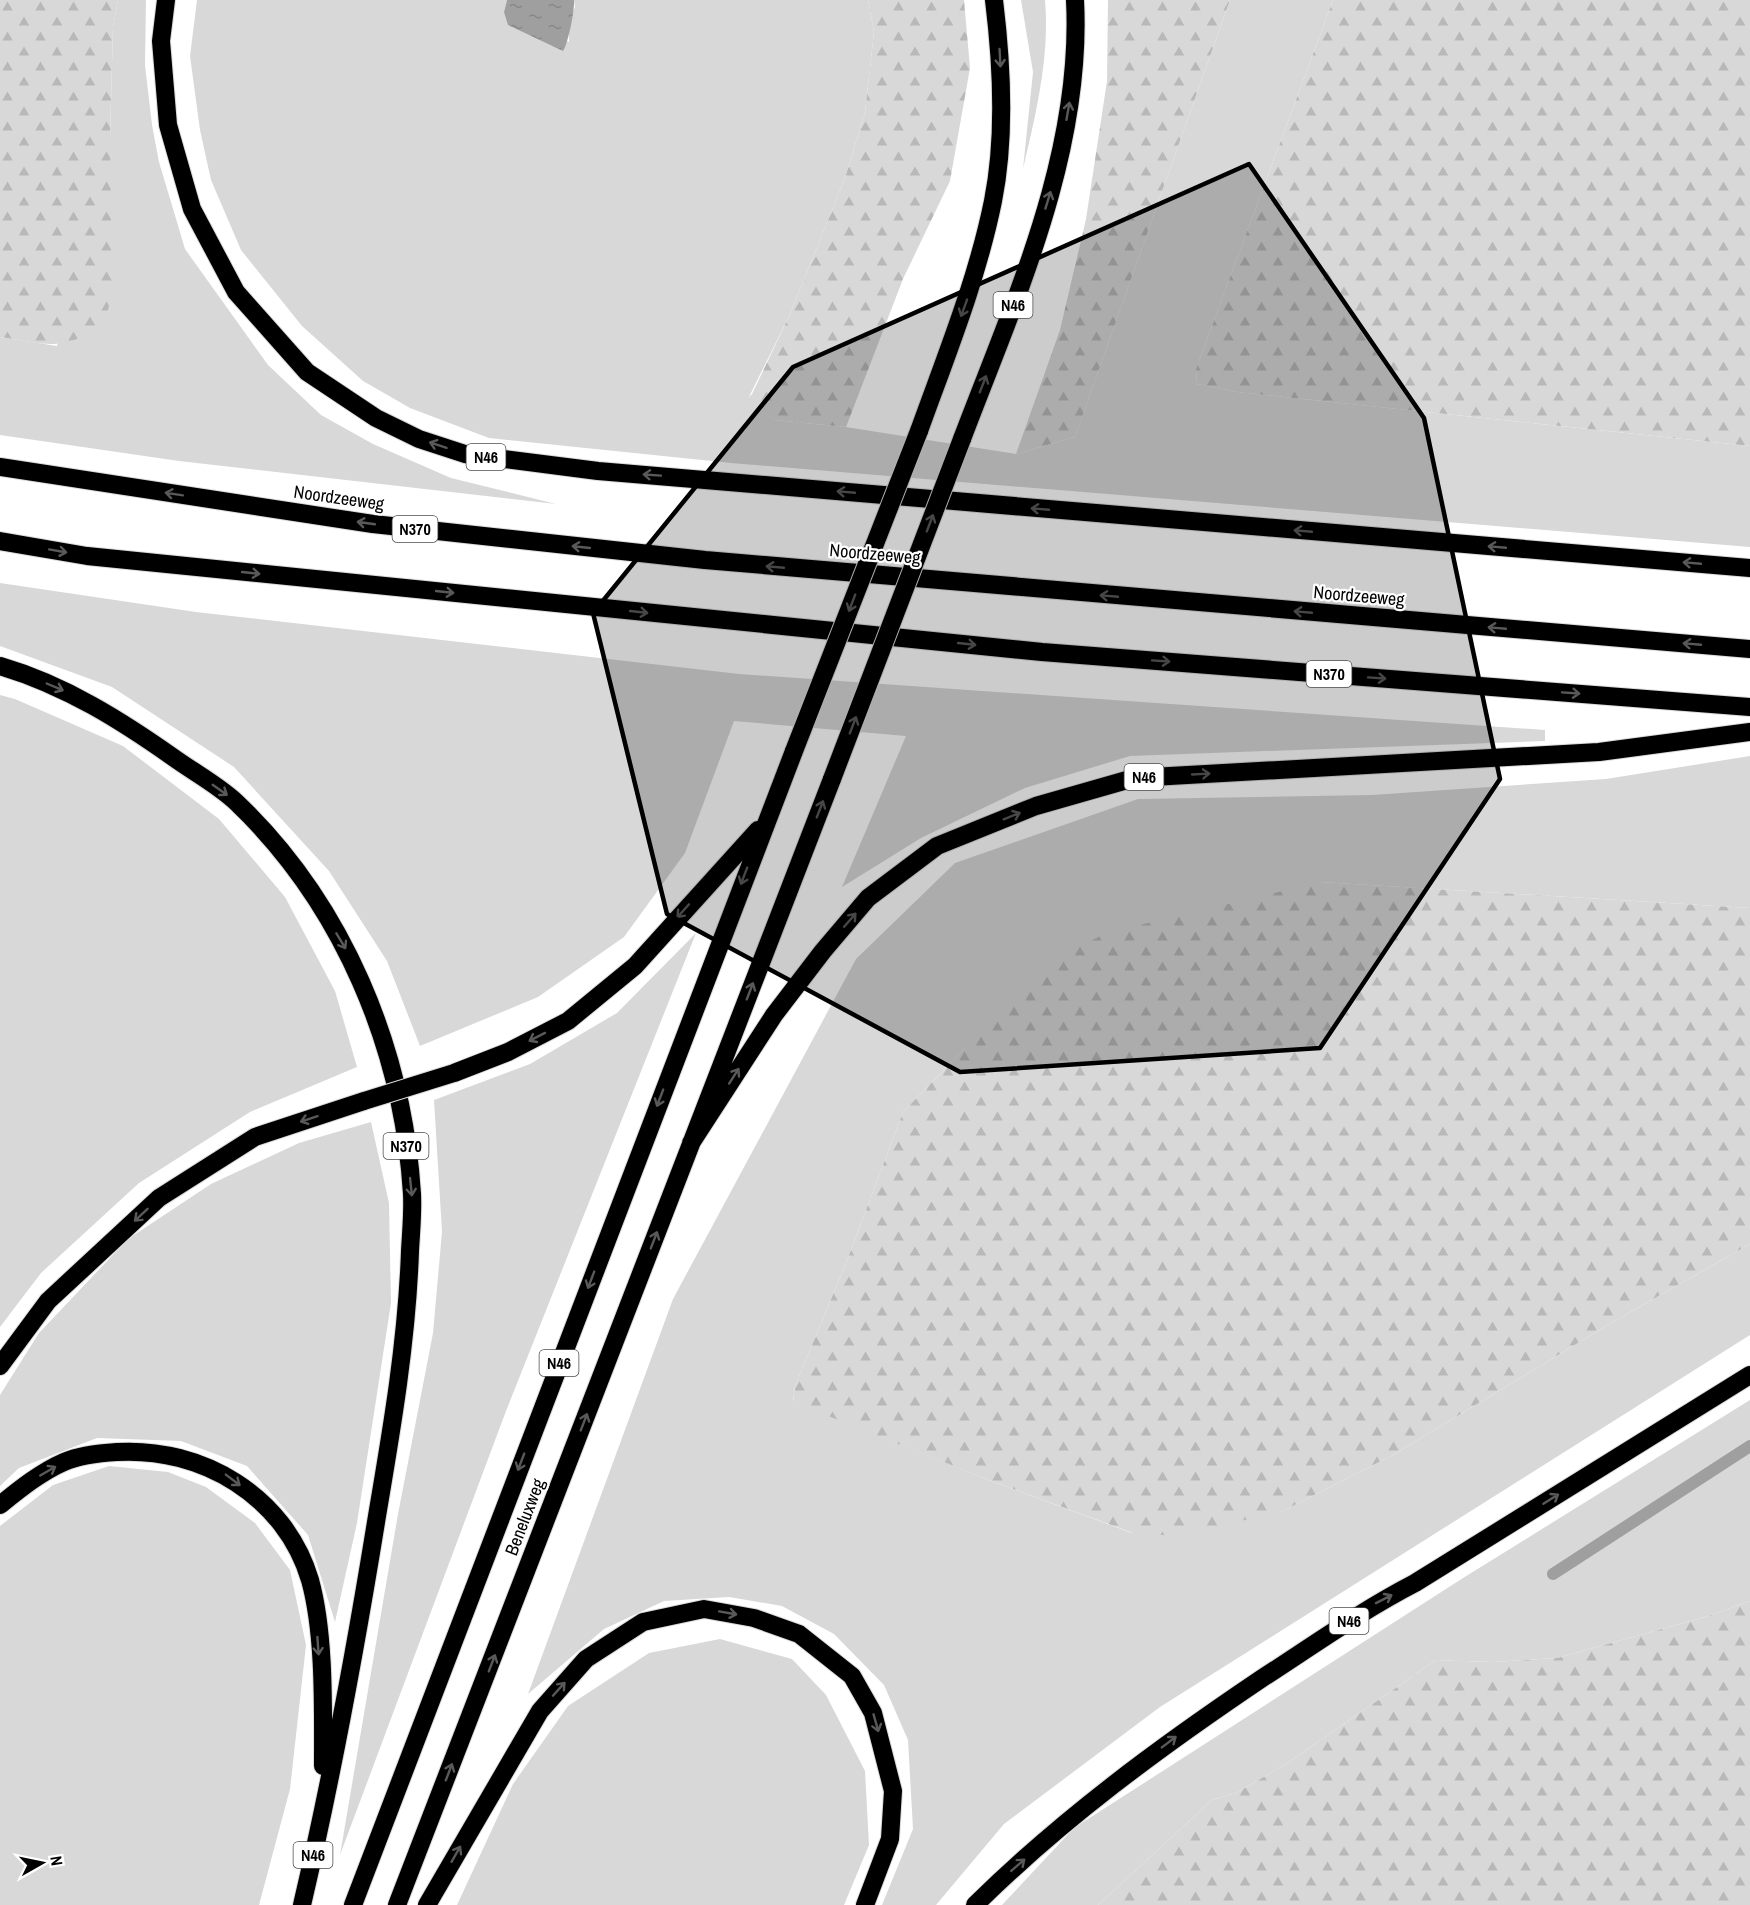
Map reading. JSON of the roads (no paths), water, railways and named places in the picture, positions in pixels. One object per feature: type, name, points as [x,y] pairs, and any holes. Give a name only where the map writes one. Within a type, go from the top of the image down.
[{"type":"highway","name":"N46","points":[[166,0],[161,41],[168,125],[192,209],[236,292],[307,372],[376,418],[419,439],[465,454],[598,471],[1750,568]]},
{"type":"highway","name":"N46","points":[[353,1905],[765,822],[919,431],[968,295],[994,199],[999,139],[1001,59],[994,0]]},
{"type":"highway","name":"N46","points":[[691,1143],[1027,270],[1058,169],[1074,73],[1076,0]]},
{"type":"highway","name":"Noordzeeweg","points":[[0,467],[373,524],[705,560],[1750,649]]},
{"type":"highway","name":"N370","points":[[0,541],[87,556],[1031,651],[1750,707]]},
{"type":"highway","name":"N370","points":[[0,666],[81,698],[137,732],[234,800],[277,846],[315,896],[353,961],[380,1030],[399,1095],[412,1196],[408,1300],[368,1575],[323,1804]]},
{"type":"highway","name":"N46","points":[[691,1143],[774,1015],[823,951],[868,898],[937,846],[1036,806],[1134,778],[1599,752],[1750,732]]},
{"type":"highway","name":"N46","points":[[0,1366],[48,1301],[159,1198],[255,1137],[454,1073],[508,1052],[568,1021],[635,966],[765,822]]},
{"type":"highway","name":"Beneluxweg","points":[[397,1905],[691,1143]]},
{"type":"highway","name":"N46","points":[[975,1905],[1075,1814],[1180,1733],[1372,1605],[1415,1583],[1750,1375]]},
{"type":"highway","name":"N46","points":[[0,1505],[28,1483],[64,1462],[99,1453],[134,1451],[169,1454],[197,1462],[225,1474],[268,1507],[290,1540],[309,1579],[317,1623],[322,1700],[323,1804],[302,1905]]},
{"type":"highway","points":[[427,1905],[540,1711],[586,1659],[643,1622],[704,1609],[754,1618],[798,1634],[852,1676],[873,1713],[893,1791],[890,1839],[865,1905]]},
{"type":"water","points":[[507,0],[574,0],[571,26],[563,51],[508,25],[504,12]]},
{"type":"waterway","points":[[1553,1574],[1750,1446]]}]
